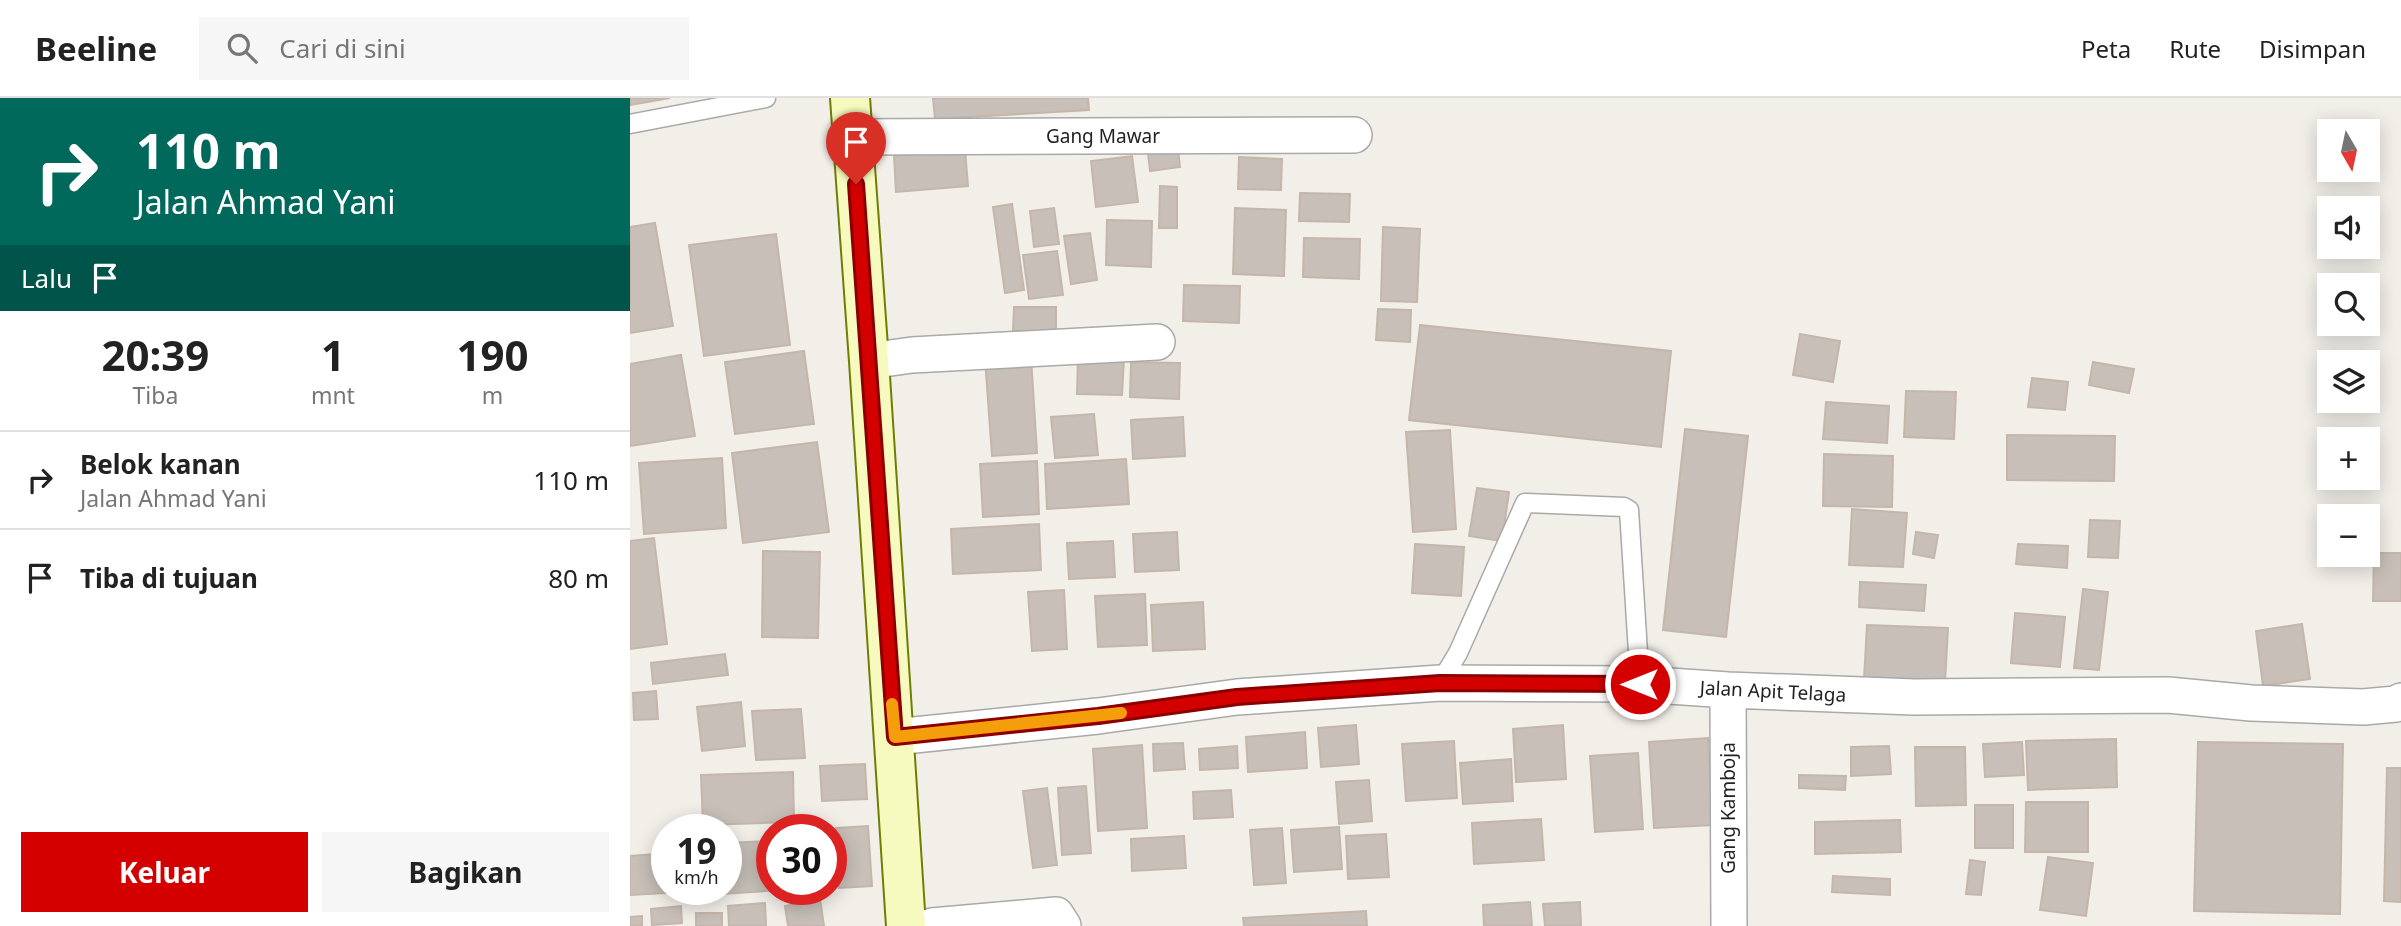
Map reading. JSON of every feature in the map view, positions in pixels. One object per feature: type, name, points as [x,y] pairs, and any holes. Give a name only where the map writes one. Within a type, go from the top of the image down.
[{"type":"main road","points":[[850,98],[906,926]]},
{"type":"street","name":"Gang Mawar","points":[[852,137],[1354,135]]},
{"type":"street","points":[[869,361],[912,355],[1157,342]]},
{"type":"street","name":"Jalan Apit Telaga","points":[[895,737],[1098,716],[1237,697],[1440,683],[1640,684],[1914,697],[2168,695],[2251,703],[2363,707],[2399,703]]},
{"type":"street","name":"Gang Kamboja","points":[[1728,690],[1729,926]]},
{"type":"street","points":[[932,926],[1056,915],[1063,926]]},
{"type":"lane","points":[[630,124],[766,98]]},
{"type":"lane","points":[[1440,683],[1458,653],[1527,503],[1625,507],[1629,510],[1640,684]]},
{"type":"building","points":[[630,98],[670,98],[630,105]]},
{"type":"building","points":[[933,98],[1088,98],[1089,110],[935,119]]},
{"type":"building","points":[[965,149],[968,186],[896,192],[894,156]]},
{"type":"building","points":[[1178,149],[1180,167],[1150,171],[1148,153]]},
{"type":"building","points":[[1132,156],[1138,202],[1096,207],[1091,161]]},
{"type":"building","points":[[1239,157],[1282,159],[1281,190],[1238,189]]},
{"type":"building","points":[[1160,186],[1177,187],[1177,228],[1159,228]]},
{"type":"building","points":[[1300,193],[1350,194],[1349,222],[1299,221]]},
{"type":"building","points":[[1012,204],[1024,290],[1005,293],[993,207]]},
{"type":"building","points":[[1054,208],[1059,244],[1034,247],[1030,211]]},
{"type":"building","points":[[1235,208],[1286,210],[1284,276],[1233,274]]},
{"type":"building","points":[[1107,220],[1152,221],[1151,267],[1106,265]]},
{"type":"building","points":[[655,223],[673,326],[630,333],[630,227]]},
{"type":"building","points":[[1383,227],[1420,229],[1417,302],[1381,301]]},
{"type":"building","points":[[1090,233],[1097,280],[1071,284],[1064,236]]},
{"type":"building","points":[[776,234],[790,345],[704,356],[689,245]]},
{"type":"building","points":[[1304,238],[1360,239],[1359,279],[1303,277]]},
{"type":"building","points":[[1057,251],[1063,295],[1029,299],[1023,255]]},
{"type":"building","points":[[1184,285],[1240,286],[1239,323],[1183,321]]},
{"type":"building","points":[[1014,307],[1056,307],[1056,331],[1013,331]]},
{"type":"building","points":[[1378,309],[1411,310],[1410,342],[1376,340]]},
{"type":"building","points":[[1420,325],[1671,351],[1661,447],[1409,420]]},
{"type":"building","points":[[1800,334],[1840,341],[1833,382],[1793,375]]},
{"type":"building","points":[[804,351],[814,424],[735,434],[725,362]]},
{"type":"building","points":[[681,355],[695,436],[630,446],[630,364]]},
{"type":"building","points":[[1031,356],[1037,453],[992,456],[985,359]]},
{"type":"building","points":[[1078,357],[1124,358],[1122,395],[1077,394]]},
{"type":"building","points":[[1131,362],[1180,363],[1179,399],[1130,397]]},
{"type":"building","points":[[2093,362],[2134,369],[2129,393],[2089,385]]},
{"type":"building","points":[[2032,378],[2068,382],[2065,410],[2028,407]]},
{"type":"building","points":[[1906,391],[1956,392],[1954,439],[1904,437]]},
{"type":"building","points":[[1826,402],[1889,406],[1887,443],[1823,439]]},
{"type":"building","points":[[1094,414],[1098,455],[1055,458],[1051,417]]},
{"type":"building","points":[[1183,417],[1185,456],[1133,459],[1131,420]]},
{"type":"building","points":[[1685,429],[1748,436],[1726,637],[1663,630]]},
{"type":"building","points":[[1450,430],[1456,529],[1413,532],[1406,432]]},
{"type":"building","points":[[2007,435],[2115,436],[2114,481],[2007,480]]},
{"type":"building","points":[[817,442],[829,532],[743,543],[732,453]]},
{"type":"building","points":[[1824,454],[1893,456],[1892,507],[1823,506]]},
{"type":"building","points":[[722,458],[726,528],[644,534],[639,463]]},
{"type":"building","points":[[1126,459],[1129,504],[1047,509],[1045,464]]},
{"type":"building","points":[[1037,461],[1039,514],[983,517],[980,464]]},
{"type":"building","points":[[1477,488],[1509,492],[1502,541],[1469,536]]},
{"type":"building","points":[[1852,509],[1907,513],[1903,567],[1849,565]]},
{"type":"building","points":[[2090,520],[2120,521],[2118,558],[2088,557]]},
{"type":"building","points":[[1039,524],[1041,570],[953,574],[951,529]]},
{"type":"building","points":[[1177,532],[1179,570],[1135,572],[1133,534]]},
{"type":"building","points":[[1916,532],[1938,535],[1934,558],[1913,554]]},
{"type":"building","points":[[654,538],[667,644],[630,649],[630,541]]},
{"type":"building","points":[[1113,541],[1115,577],[1069,579],[1067,543]]},
{"type":"building","points":[[1415,544],[1464,547],[1461,596],[1412,593]]},
{"type":"building","points":[[2018,544],[2068,546],[2067,568],[2016,564]]},
{"type":"building","points":[[763,551],[820,552],[818,638],[762,637]]},
{"type":"building","points":[[2380,553],[2401,553],[2401,601],[2373,601],[2374,567],[2380,567]]},
{"type":"building","points":[[1860,582],[1926,585],[1924,611],[1859,607]]},
{"type":"building","points":[[2083,589],[2108,592],[2099,670],[2074,668]]},
{"type":"building","points":[[1064,590],[1067,649],[1032,651],[1028,592]]},
{"type":"building","points":[[1145,594],[1147,645],[1098,647],[1095,596]]},
{"type":"building","points":[[1203,602],[1205,649],[1153,651],[1151,605]]},
{"type":"building","points":[[2015,613],[2065,617],[2060,667],[2011,663]]},
{"type":"building","points":[[2302,624],[2310,679],[2263,686],[2256,631]]},
{"type":"building","points":[[1867,625],[1948,628],[1945,683],[1864,679]]},
{"type":"building","points":[[725,654],[728,675],[653,684],[651,663]]},
{"type":"building","points":[[656,691],[658,719],[634,720],[633,693]]},
{"type":"building","points":[[741,702],[745,746],[702,751],[697,707]]},
{"type":"building","points":[[801,709],[805,758],[756,760],[752,711]]},
{"type":"building","points":[[1356,725],[1359,764],[1321,767],[1318,728]]},
{"type":"building","points":[[1563,725],[1566,779],[1516,782],[1513,729]]},
{"type":"building","points":[[1305,732],[1307,768],[1248,772],[1246,737]]},
{"type":"building","points":[[1708,738],[1713,825],[1654,828],[1649,742]]},
{"type":"building","points":[[2116,739],[2117,787],[2028,790],[2026,741]]},
{"type":"building","points":[[1454,741],[1457,798],[1406,801],[1402,744]]},
{"type":"building","points":[[2022,742],[2024,775],[1985,777],[1983,744]]},
{"type":"building","points":[[2198,742],[2343,744],[2340,914],[2194,911]]},
{"type":"building","points":[[1183,743],[1185,769],[1154,771],[1153,744]]},
{"type":"building","points":[[1142,745],[1147,828],[1098,831],[1093,749]]},
{"type":"building","points":[[1237,746],[1238,768],[1200,770],[1199,749]]},
{"type":"building","points":[[1889,746],[1891,774],[1851,776],[1851,747]]},
{"type":"building","points":[[1915,747],[1965,747],[1966,805],[1916,806]]},
{"type":"building","points":[[1638,753],[1643,829],[1595,832],[1590,756]]},
{"type":"building","points":[[1511,759],[1513,801],[1463,804],[1460,763]]},
{"type":"building","points":[[865,764],[867,799],[822,801],[820,766]]},
{"type":"building","points":[[2387,768],[2401,768],[2401,902],[2384,901]]},
{"type":"building","points":[[793,772],[794,814],[756,814],[756,823],[742,824],[742,814],[703,814],[701,775]]},
{"type":"building","points":[[1799,775],[1846,776],[1845,790],[1799,788]]},
{"type":"building","points":[[1369,780],[1372,821],[1339,824],[1336,782]]},
{"type":"building","points":[[1086,786],[1091,853],[1062,855],[1058,788]]},
{"type":"building","points":[[1047,788],[1057,865],[1033,868],[1023,791]]},
{"type":"building","points":[[1231,790],[1233,817],[1194,819],[1193,792]]},
{"type":"building","points":[[2026,802],[2088,802],[2088,852],[2025,852]]},
{"type":"building","points":[[1975,805],[2013,805],[2013,848],[1975,848]]},
{"type":"building","points":[[1541,819],[1544,860],[1474,864],[1472,823]]},
{"type":"building","points":[[1900,820],[1901,852],[1815,854],[1815,822]]},
{"type":"building","points":[[868,826],[872,886],[847,888],[847,827]]},
{"type":"building","points":[[1339,827],[1342,869],[1294,872],[1291,830]]},
{"type":"building","points":[[1282,828],[1286,883],[1254,885],[1250,830]]},
{"type":"building","points":[[1386,834],[1389,877],[1348,879],[1346,836]]},
{"type":"building","points":[[1184,836],[1186,868],[1132,871],[1131,839]]},
{"type":"building","points":[[742,842],[756,842],[756,892],[742,893]]},
{"type":"building","points":[[651,854],[651,894],[630,895],[630,856]]},
{"type":"building","points":[[2048,857],[2093,863],[2086,916],[2040,910]]},
{"type":"building","points":[[1970,860],[1985,862],[1981,895],[1966,894]]},
{"type":"building","points":[[1833,876],[1890,879],[1890,895],[1832,892]]},
{"type":"building","points":[[1530,902],[1532,926],[1484,926],[1483,905]]},
{"type":"building","points":[[1580,902],[1581,926],[1545,926],[1543,904]]},
{"type":"building","points":[[765,905],[766,926],[729,926],[728,906]]},
{"type":"building","points":[[821,905],[824,926],[788,926],[785,906]]},
{"type":"building","points":[[681,906],[682,923],[652,925],[651,909]]},
{"type":"building","points":[[1366,911],[1367,926],[1244,926],[1243,918]]},
{"type":"building","points":[[696,913],[722,913],[722,926],[696,926]]},
{"type":"building","points":[[642,916],[642,926],[630,926],[630,917]]},
{"type":"slow traffic","points":[[892,704],[895,737],[1121,713]]},
{"type":"route","points":[[856,184],[895,737],[1098,716],[1237,697],[1440,683],[1640,684]]}]
